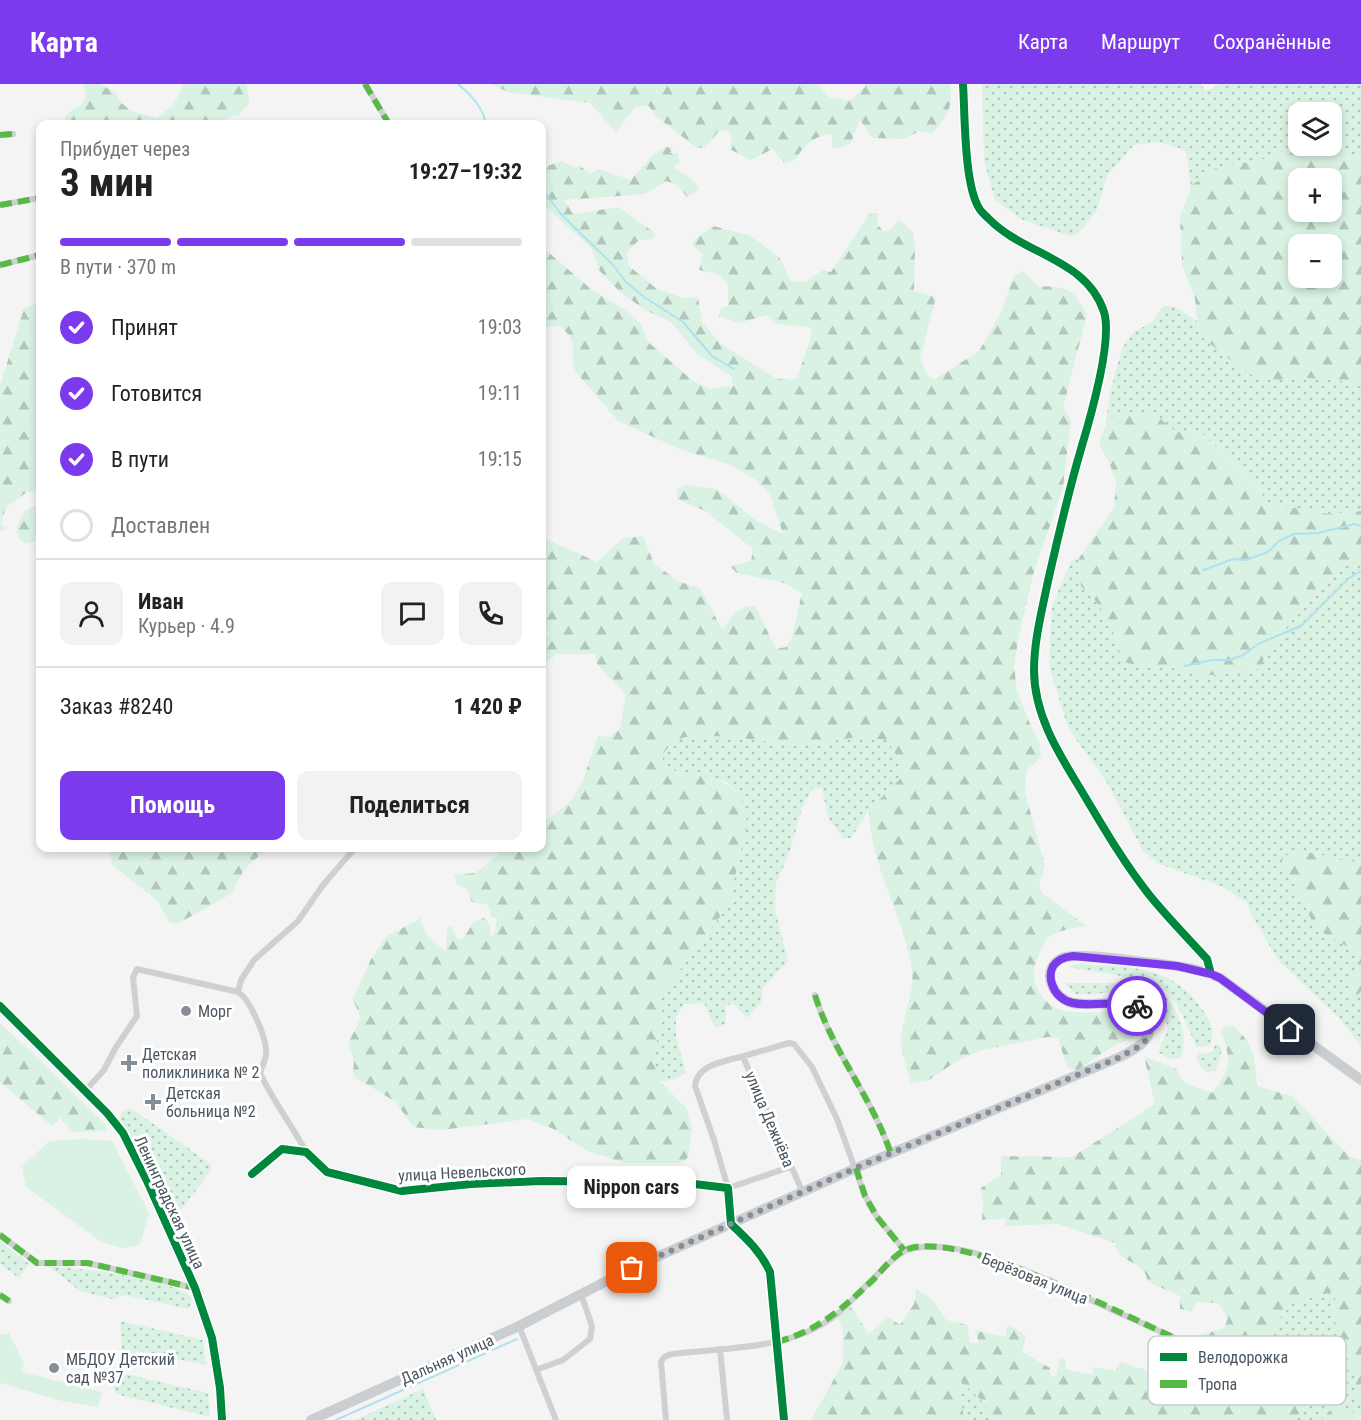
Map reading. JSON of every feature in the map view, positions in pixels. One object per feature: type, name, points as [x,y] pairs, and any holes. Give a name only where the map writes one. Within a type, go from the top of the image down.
[{"type":"main road","name":"Дальняя улица","points":[[311,1420],[519,1326],[632,1268],[856,1168],[1120,1057],[1142,1044],[1150,1028],[1148,1017],[1142,1009],[1131,1004],[1116,1002],[1083,1005],[1066,1001],[1054,990],[1050,979],[1052,968],[1058,960],[1073,956],[1177,966],[1211,974]]},
{"type":"main road","points":[[1211,974],[1220,978],[1361,1080]]},
{"type":"street","points":[[365,84],[387,120]]},
{"type":"street","points":[[963,84],[970,181],[979,208],[995,225],[1017,241],[1070,269],[1089,284],[1104,311],[1105,348],[1090,421],[1064,506],[1039,621],[1034,671],[1040,711],[1060,756],[1110,838],[1147,892],[1207,959],[1211,974]]},
{"type":"street","points":[[0,135],[13,134]]},
{"type":"street","points":[[0,205],[36,199]]},
{"type":"street","points":[[0,265],[36,256]]},
{"type":"street","points":[[84,1092],[104,1070],[137,1016],[133,977],[137,969],[238,992],[241,980],[254,960],[298,921],[323,885],[351,852]]},
{"type":"street","name":"улица Невельского","points":[[238,992],[246,998],[265,1042],[266,1055],[260,1073],[268,1091],[306,1152],[327,1172],[402,1191],[471,1184],[540,1181],[677,1182],[728,1188]]},
{"type":"street","points":[[815,995],[820,1014],[873,1110],[891,1154]]},
{"type":"street","name":"Ленинградская улица","points":[[0,1006],[107,1113],[123,1132],[195,1288],[212,1338],[220,1388],[222,1420]]},
{"type":"street","name":"улица Дежнёва","points":[[803,1193],[744,1056],[789,1043],[794,1044],[812,1067],[837,1119],[856,1168]]},
{"type":"street","points":[[744,1056],[704,1069],[696,1078],[695,1086],[718,1151],[728,1188],[731,1224],[764,1258],[770,1272],[784,1420]]},
{"type":"street","points":[[252,1174],[282,1149],[306,1152]]},
{"type":"street","points":[[728,1188],[790,1167]]},
{"type":"street","points":[[666,1420],[661,1362],[667,1355],[777,1342],[797,1337],[839,1312],[904,1250],[877,1217],[865,1196],[856,1168]]},
{"type":"street","points":[[0,1235],[37,1263],[88,1263],[195,1288]]},
{"type":"street","name":"Берёзовая улица","points":[[904,1250],[922,1247],[956,1250],[1009,1264],[1171,1336]]},
{"type":"street","points":[[536,1370],[563,1360],[590,1339],[592,1326],[581,1294]]},
{"type":"street","points":[[0,1295],[9,1301]]},
{"type":"street","points":[[519,1326],[556,1420]]},
{"type":"street","points":[[720,1349],[727,1420]]},
{"type":"green space","points":[[83,84],[100,84],[117,94],[121,103],[134,112],[157,118],[174,104],[184,84],[247,84],[249,103],[239,115],[226,120],[65,120],[67,114],[82,105],[86,93]]},
{"type":"green space","points":[[491,84],[817,84],[829,97],[850,101],[865,87],[865,84],[950,84],[951,99],[946,116],[933,133],[920,131],[903,139],[873,138],[860,120],[850,144],[836,149],[832,146],[832,134],[826,135],[810,142],[794,161],[784,163],[773,149],[750,160],[730,149],[732,136],[726,130],[718,132],[705,148],[697,148],[656,116],[648,105],[635,108],[616,132],[590,103],[508,92]]},
{"type":"green space","points":[[982,84],[1201,84],[1205,91],[1215,88],[1218,84],[1361,84],[1361,158],[1353,156],[1342,147],[1342,102],[1288,102],[1288,149],[1269,158],[1216,168],[1191,186],[1186,151],[1159,142],[1134,145],[1107,176],[1097,210],[1079,233],[1070,236],[1021,219],[995,200],[984,161]]},
{"type":"green space","points":[[666,147],[674,147],[670,153],[677,153],[680,162],[674,167],[692,179],[699,189],[687,197],[678,185],[666,181],[645,194],[564,200],[573,214],[619,207],[655,233],[652,239],[639,240],[626,253],[629,266],[657,289],[683,298],[698,297],[702,322],[720,343],[775,378],[789,380],[797,378],[812,334],[810,327],[777,324],[767,315],[739,323],[719,316],[721,308],[728,306],[728,284],[717,274],[699,270],[703,254],[692,246],[695,239],[713,226],[749,235],[779,257],[791,281],[805,282],[823,270],[831,272],[870,213],[879,213],[877,224],[883,231],[889,231],[899,219],[913,232],[914,291],[936,297],[920,358],[928,376],[934,380],[979,351],[1002,311],[1013,277],[1023,271],[1038,286],[1068,290],[1077,298],[1087,314],[1063,408],[1071,419],[1063,487],[1034,572],[1014,666],[1017,691],[1040,743],[1041,757],[1026,771],[1025,792],[1045,866],[1039,884],[1042,893],[1086,926],[1064,930],[1048,938],[1037,960],[1034,972],[1035,984],[1047,1002],[1057,1008],[1068,1012],[1116,1014],[1128,1021],[1135,1035],[1113,1046],[1076,1071],[1067,1067],[1058,1038],[1048,1037],[983,1050],[958,1060],[929,1080],[911,1083],[901,1038],[912,985],[912,970],[902,930],[875,851],[869,810],[900,779],[899,764],[895,754],[887,740],[857,737],[800,746],[728,736],[685,737],[673,742],[662,755],[664,769],[707,777],[730,787],[739,795],[747,824],[728,906],[660,996],[663,1019],[656,1044],[655,1062],[660,1081],[687,1109],[692,1128],[688,1157],[682,1163],[625,1163],[587,1151],[554,1129],[527,1119],[441,1130],[413,1127],[396,1102],[356,1078],[353,1073],[354,1062],[348,1043],[361,1018],[353,999],[371,959],[387,936],[420,919],[427,936],[446,952],[447,927],[452,927],[457,939],[462,940],[474,922],[484,918],[490,924],[491,937],[495,933],[497,918],[492,918],[487,904],[472,902],[467,889],[457,884],[454,875],[475,873],[499,852],[546,852],[546,820],[569,803],[582,783],[598,736],[610,737],[620,728],[626,695],[597,664],[596,654],[556,654],[546,663],[546,636],[549,633],[546,631],[546,539],[597,562],[623,538],[643,536],[654,564],[680,582],[700,588],[722,629],[739,610],[755,606],[776,649],[786,647],[792,637],[802,593],[785,583],[737,573],[730,566],[751,561],[753,549],[705,511],[677,499],[677,489],[687,485],[717,489],[757,521],[783,534],[770,495],[756,480],[731,465],[682,450],[618,421],[576,372],[570,337],[559,326],[546,327],[546,250],[592,290],[625,310],[641,324],[647,341],[693,381],[711,389],[733,386],[731,376],[697,354],[671,322],[645,310],[620,292],[599,270],[592,249],[546,207],[546,167],[561,161],[573,167],[580,166],[590,174],[599,169],[631,180],[654,154]]},
{"type":"green space","points":[[1342,147],[1353,156],[1361,158],[1361,387],[1355,382],[1307,378],[1276,380],[1248,374],[1203,338],[1198,326],[1195,299],[1182,264],[1180,218],[1191,186],[1216,168],[1269,158],[1288,149],[1288,156],[1342,156]]},
{"type":"green space","points":[[36,304],[36,493],[27,492],[6,507],[1,524],[6,529],[0,531],[0,386],[24,308]]},
{"type":"green space","points":[[1164,306],[1176,307],[1197,321],[1198,326],[1276,380],[1307,378],[1355,382],[1361,387],[1361,511],[1329,514],[1267,503],[1256,484],[1202,434],[1176,432],[1156,415],[1110,420],[1106,423],[1110,393],[1122,348],[1133,333],[1153,321]]},
{"type":"green space","points":[[1115,415],[1156,415],[1176,432],[1201,434],[1256,484],[1267,503],[1329,514],[1361,511],[1361,558],[1334,572],[1271,645],[1259,669],[1205,676],[1165,666],[1151,668],[1123,662],[1109,620],[1081,586],[1079,558],[1114,508],[1116,482],[1099,444],[1107,423]]},
{"type":"green space","points":[[36,505],[36,542],[25,544],[18,536],[17,529],[24,511]]},
{"type":"green space","points":[[1079,558],[1081,586],[1109,620],[1124,662],[1151,668],[1165,666],[1205,676],[1259,669],[1271,645],[1334,572],[1361,558],[1361,1046],[1340,1019],[1278,960],[1246,902],[1221,886],[1157,863],[1143,851],[1108,784],[1068,728],[1049,665],[1052,606],[1071,561]]},
{"type":"green space","points":[[728,736],[800,746],[857,737],[887,740],[897,759],[900,779],[869,810],[851,838],[843,838],[828,818],[822,788],[813,788],[802,808],[790,851],[776,883],[775,909],[788,961],[763,988],[761,1003],[747,1018],[733,1003],[726,1006],[725,1024],[715,1028],[704,1003],[684,1004],[676,1017],[676,1037],[686,1073],[673,1080],[660,1081],[654,1062],[663,1019],[660,996],[728,906],[736,791],[725,781],[664,769],[662,755],[673,742],[685,737]]},
{"type":"green space","points":[[1298,850],[1361,863],[1361,954],[1316,929],[1281,858]]},
{"type":"green space","points":[[110,852],[263,852],[244,870],[231,894],[177,924],[169,922],[157,900],[112,865]]},
{"type":"green space","points":[[1361,958],[1361,991],[1354,1000],[1347,992]]},
{"type":"green space","points":[[1076,964],[1148,971],[1178,984],[1192,996],[1209,1020],[1213,1032],[1210,1045],[1197,1047],[1177,1005],[1161,988],[1137,980],[1069,967]]},
{"type":"green space","points":[[1065,983],[1129,983],[1154,988],[1173,1006],[1183,1033],[1184,1042],[1180,1058],[1170,1059],[1158,1052],[1168,1029],[1162,1012],[1154,1001],[1132,992],[1075,994]]},
{"type":"green space","points":[[0,1023],[106,1125],[107,1131],[73,1132],[60,1118],[52,1126],[0,1082]]},
{"type":"green space","points":[[1226,1026],[1233,1026],[1246,1039],[1254,1060],[1257,1086],[1292,1096],[1350,1157],[1361,1160],[1361,1400],[1356,1398],[1354,1370],[1346,1355],[1346,1336],[1338,1336],[1334,1314],[1336,1291],[1293,1302],[1276,1323],[1273,1336],[1195,1336],[1224,1328],[1228,1318],[1218,1303],[1196,1302],[1192,1312],[1180,1309],[1180,1296],[1148,1282],[1144,1271],[1121,1255],[1115,1243],[1058,1224],[1005,1226],[1006,1219],[982,1220],[981,1188],[1001,1175],[1001,1156],[1072,1157],[1155,1104],[1144,1056],[1176,1069],[1185,1083],[1212,1093],[1228,1063],[1227,1049],[1221,1031]]},
{"type":"green space","points":[[1218,1044],[1222,1050],[1216,1070],[1208,1073],[1200,1066],[1196,1056],[1200,1052],[1209,1054]]},
{"type":"green space","points":[[132,1109],[211,1166],[210,1172],[175,1217],[168,1215],[120,1118],[122,1112]]},
{"type":"green space","points":[[81,1139],[112,1141],[149,1213],[140,1245],[123,1248],[103,1243],[26,1187],[22,1167],[49,1141]]},
{"type":"green space","points":[[0,1241],[29,1264],[19,1278],[0,1264]]},
{"type":"green space","points":[[50,1267],[125,1275],[166,1285],[192,1298],[189,1309],[125,1295],[112,1299],[80,1291]]},
{"type":"green space","points":[[916,1289],[934,1302],[946,1320],[967,1325],[970,1343],[979,1343],[975,1330],[1005,1337],[1008,1324],[1026,1336],[1022,1352],[1050,1368],[1050,1375],[1056,1377],[1060,1358],[1066,1360],[1065,1369],[1092,1375],[1094,1367],[1116,1371],[1121,1362],[1148,1371],[1148,1405],[1303,1405],[1296,1420],[997,1420],[980,1399],[958,1378],[964,1420],[811,1420],[843,1363],[843,1332],[838,1318],[851,1307],[869,1334],[888,1317],[900,1325],[914,1304]]},
{"type":"green space","points":[[1336,1291],[1334,1314],[1338,1336],[1273,1336],[1276,1323],[1293,1302]]},
{"type":"green space","points":[[120,1321],[203,1340],[206,1365],[137,1351],[133,1357],[119,1355],[122,1346]]},
{"type":"green space","points":[[9,1333],[24,1364],[22,1372],[102,1392],[98,1407],[62,1401],[0,1383],[0,1335]]},
{"type":"green space","points":[[1346,1355],[1354,1370],[1356,1398],[1361,1400],[1361,1418],[1334,1405],[1346,1405]]},
{"type":"green space","points":[[117,1372],[208,1393],[210,1417],[116,1394],[113,1388]]},
{"type":"green space","points":[[957,1377],[980,1399],[997,1420],[964,1420]]},
{"type":"green space","points":[[423,1389],[436,1420],[355,1420]]},
{"type":"green space","points":[[1303,1405],[1334,1405],[1322,1420],[1296,1420]]},
{"type":"green space","points":[[1334,1405],[1354,1413],[1361,1420],[1322,1420]]},
{"type":"waterway","points":[[458,84],[476,102],[485,120]]},
{"type":"waterway","points":[[546,194],[561,214],[612,264],[626,282],[644,297],[683,322],[712,356],[734,369]]},
{"type":"waterway","points":[[1203,570],[1233,559],[1246,560],[1268,552],[1279,541],[1294,534],[1318,533],[1355,524],[1361,526]]},
{"type":"waterway","points":[[1184,666],[1212,660],[1229,660],[1243,655],[1260,643],[1301,626],[1349,578],[1361,571]]},
{"type":"waterway","points":[[336,1420],[517,1339]]},
{"type":"marked path","points":[[365,84],[387,120]]},
{"type":"marked path","points":[[0,135],[13,134]]},
{"type":"marked path","points":[[0,205],[36,199]]},
{"type":"marked path","points":[[0,265],[36,256]]},
{"type":"marked path","points":[[815,995],[831,1035],[874,1113],[891,1154]]},
{"type":"marked path","points":[[856,1168],[865,1196],[877,1217],[904,1250]]},
{"type":"marked path","points":[[0,1235],[37,1263],[88,1263],[195,1288]]},
{"type":"marked path","points":[[777,1342],[806,1331],[830,1317],[901,1252],[929,1246],[961,1251],[1040,1277],[1171,1336]]},
{"type":"marked path","points":[[0,1295],[9,1301]]},
{"type":"cycle path","points":[[963,84],[970,183],[980,209],[1003,231],[1053,259],[1084,280],[1096,294],[1104,312],[1106,325],[1099,380],[1063,515],[1039,625],[1034,670],[1038,703],[1056,748],[1112,842],[1154,901],[1207,959],[1211,974]]},
{"type":"cycle path","points":[[0,1006],[107,1113],[123,1133],[195,1288],[212,1338],[220,1388],[222,1420]]},
{"type":"cycle path","points":[[252,1174],[282,1149],[306,1152],[327,1172],[402,1191],[471,1184],[541,1181],[677,1182],[728,1188],[731,1224],[758,1252],[770,1272],[784,1420]]},
{"type":"way so far","points":[[632,1268],[856,1168],[1120,1057],[1142,1044],[1149,1034],[1150,1022],[1146,1012],[1137,1006]]},
{"type":"place","name":"Морг","points":[[186,1011]]},
{"type":"place","name":"Детская поликлиника № 2","points":[[129,1063]]},
{"type":"place","name":"Детская больница №2","points":[[153,1102]]},
{"type":"place","name":"Nippon cars","points":[[632,1268]]},
{"type":"place","name":"МБДОУ Детский сад №37","points":[[54,1368]]},
{"type":"route","points":[[1137,1006],[1116,1002],[1083,1005],[1066,1001],[1054,990],[1050,979],[1051,971],[1058,960],[1073,956],[1201,970],[1220,978],[1290,1030]]}]
